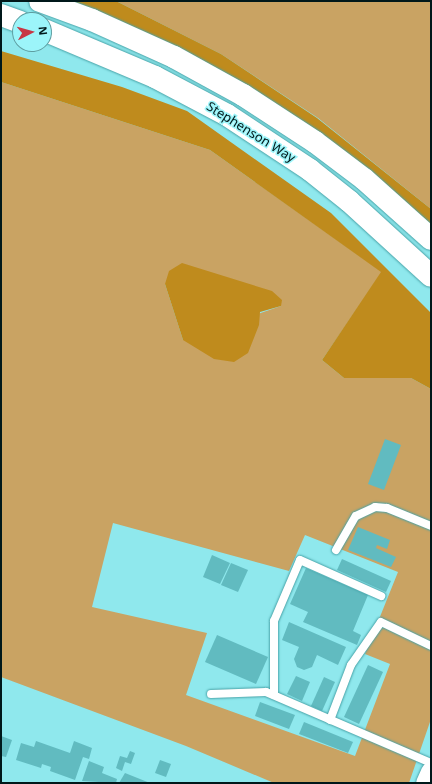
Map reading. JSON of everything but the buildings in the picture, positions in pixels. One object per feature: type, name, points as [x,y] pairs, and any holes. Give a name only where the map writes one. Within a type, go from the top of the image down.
[{"type":"main road","name":"Stephenson Way","points":[[40,1],[92,20],[167,53],[243,95],[315,142],[364,179],[431,239]]},
{"type":"main road","points":[[1,16],[12,19]]},
{"type":"main road","name":"Stephenson Way","points":[[52,33],[149,74],[227,115],[303,166],[349,201],[431,276]]},
{"type":"street","points":[[426,783],[431,772]]},
{"type":"lane","points":[[336,550],[356,516],[375,507],[387,508],[431,526]]},
{"type":"lane","points":[[274,696],[274,621],[300,560],[381,596]]},
{"type":"lane","points":[[330,720],[351,665],[381,622],[431,646]]},
{"type":"lane","points":[[211,694],[266,692],[431,763]]},
{"type":"shaded area","points":[[68,1],[116,1],[221,54],[317,118],[431,209],[431,224],[324,142]]},
{"type":"shaded area","points":[[116,1],[431,1],[431,209],[318,118],[221,54]]},
{"type":"shaded area","points":[[1,51],[122,87],[187,111],[331,213],[431,313],[431,389],[411,378],[344,378],[322,360],[381,272],[210,150],[1,82]]},
{"type":"shaded area","points":[[1,82],[210,150],[382,272],[322,360],[344,378],[411,378],[431,389],[431,719],[409,783],[274,783],[186,746],[1,677]],"holes":[[[165,284],[281,306],[183,340]],[[113,523],[289,571],[305,535],[398,572],[365,654],[390,664],[355,756],[186,695],[207,633],[92,607]]]},
{"type":"shaded area","points":[[182,263],[272,291],[282,300],[281,306],[260,312],[259,325],[248,353],[234,362],[214,359],[183,340],[165,284],[169,271]]}]
